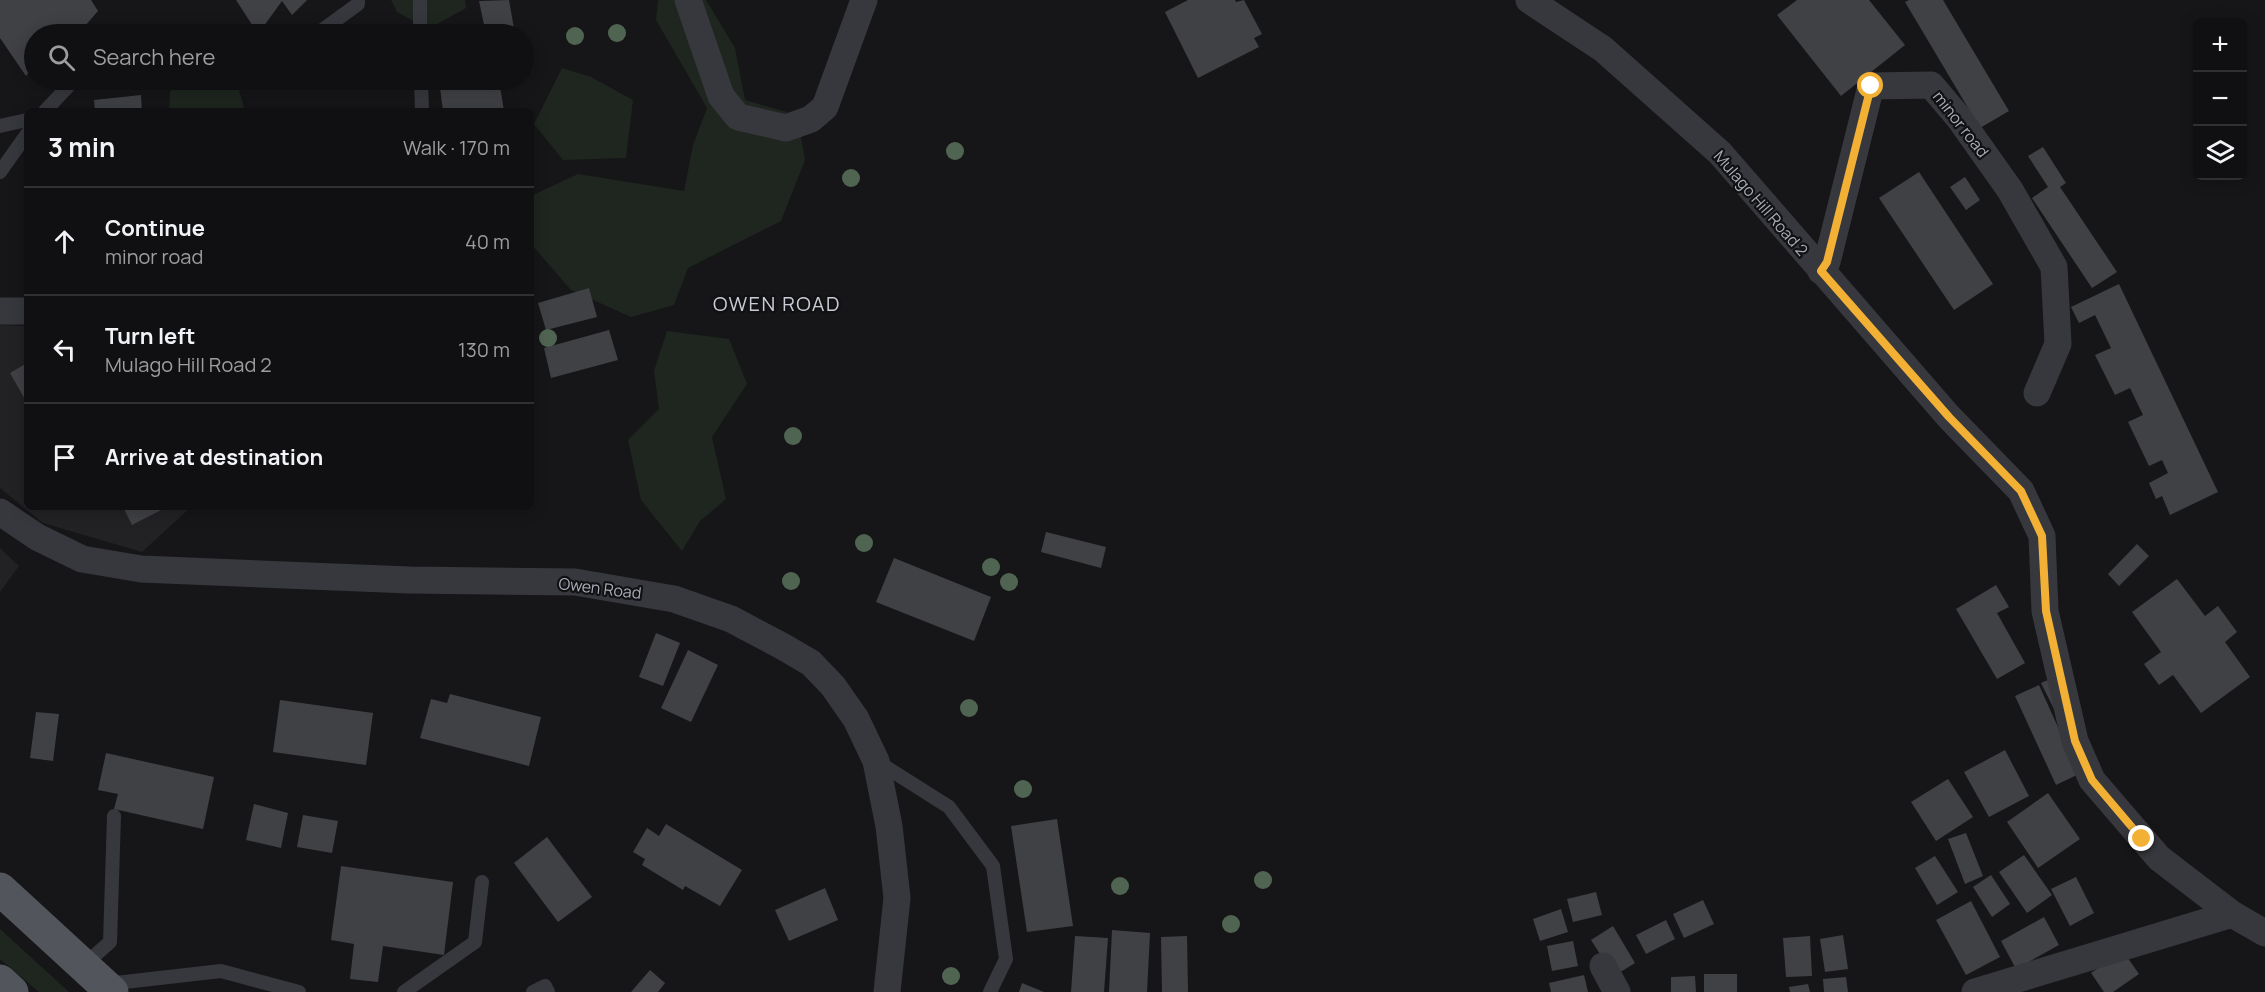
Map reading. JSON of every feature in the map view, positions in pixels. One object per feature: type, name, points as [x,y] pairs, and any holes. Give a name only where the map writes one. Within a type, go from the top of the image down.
[{"type":"main road","points":[[0,889],[100,980]]},
{"type":"street","points":[[688,0],[721,96],[738,117],[786,128],[811,119],[825,107],[864,0]]},
{"type":"street","name":"Mulago Hill Road 2","points":[[1529,0],[1604,49],[1720,153],[1949,417],[2021,491],[2042,536],[2046,611],[2075,741],[2092,780],[2159,858],[2232,914],[2265,933]]},
{"type":"street","name":"minor road","points":[[1821,271],[1827,262],[1871,86],[1931,85],[1959,118],[2010,190],[2054,267],[2058,344],[2037,393]]},
{"type":"street","points":[[0,311],[24,311]]},
{"type":"street","name":"Owen Road","points":[[0,512],[37,537],[82,558],[141,570],[409,580],[575,582],[674,599],[731,619],[811,663],[833,686],[856,719],[876,761],[889,826],[897,898],[886,992]]},
{"type":"street","points":[[1975,992],[2232,914]]},
{"type":"street","points":[[1603,966],[1617,992]]},
{"type":"lane","points":[[331,24],[358,4],[358,0]]},
{"type":"lane","points":[[420,0],[420,24]]},
{"type":"lane","points":[[48,108],[65,90]]},
{"type":"lane","points":[[422,90],[422,108]]},
{"type":"lane","points":[[0,126],[24,121]]},
{"type":"lane","points":[[0,172],[24,138]]},
{"type":"lane","points":[[876,761],[949,807],[993,866],[1006,959],[990,992]]},
{"type":"lane","points":[[114,816],[110,942],[100,980],[221,971],[299,992]]},
{"type":"lane","points":[[404,992],[475,942],[482,882]]},
{"type":"lane","points":[[533,992],[545,986],[548,992]]},
{"type":"shaded area","points":[[391,0],[465,0],[466,8],[437,24],[419,24],[397,12]]},
{"type":"shaded area","points":[[658,0],[706,0],[735,48],[745,100],[797,115],[805,160],[781,221],[688,268],[674,305],[631,317],[571,290],[534,247],[534,195],[578,174],[684,191],[693,145],[707,108],[656,20]]},
{"type":"shaded area","points":[[562,68],[591,77],[633,100],[626,158],[563,160],[534,124]]},
{"type":"shaded area","points":[[172,90],[239,90],[244,108],[169,108]]},
{"type":"shaded area","points":[[0,325],[24,326],[24,508],[0,488]]},
{"type":"shaded area","points":[[667,331],[729,339],[747,384],[712,437],[726,499],[700,521],[682,551],[641,500],[628,440],[659,409],[654,371]]},
{"type":"shaded area","points":[[27,510],[188,510],[142,552],[43,523]]},
{"type":"shaded area","points":[[0,548],[19,566],[0,592]]},
{"type":"shaded area","points":[[0,929],[69,992],[39,992],[0,959]]},
{"type":"building","points":[[0,0],[91,0],[98,11],[87,24],[24,24],[24,73],[0,38]]},
{"type":"building","points":[[236,0],[307,0],[292,15],[282,1],[265,24],[252,24]]},
{"type":"building","points":[[509,0],[513,24],[484,24],[479,1]]},
{"type":"building","points":[[1188,0],[1235,0],[1236,2],[1244,0],[1262,34],[1254,38],[1259,47],[1198,78],[1165,12]]},
{"type":"building","points":[[1797,0],[1869,0],[1905,45],[1841,96],[1777,15]]},
{"type":"building","points":[[1943,0],[2009,111],[1980,128],[1905,2]]},
{"type":"building","points":[[440,90],[501,90],[504,108],[443,108]]},
{"type":"building","points":[[141,95],[142,108],[95,108],[94,100]]},
{"type":"building","points":[[2043,147],[2066,183],[2060,187],[2117,272],[2092,288],[2032,198],[2048,187],[2028,156]]},
{"type":"building","points":[[1919,172],[1993,284],[1954,310],[1879,198]]},
{"type":"building","points":[[1965,177],[1980,200],[1966,210],[1950,187]]},
{"type":"building","points":[[2119,284],[2218,492],[2170,515],[2162,496],[2156,499],[2149,483],[2168,473],[2162,460],[2149,466],[2128,422],[2143,415],[2130,388],[2115,395],[2095,355],[2111,348],[2095,315],[2079,323],[2071,307]]},
{"type":"building","points":[[589,288],[597,317],[546,330],[538,303]]},
{"type":"building","points":[[609,330],[618,360],[551,378],[544,348]]},
{"type":"building","points":[[24,365],[24,398],[10,373]]},
{"type":"building","points":[[124,510],[161,510],[132,525]]},
{"type":"building","points":[[1046,532],[1106,547],[1101,568],[1041,552]]},
{"type":"building","points":[[2137,544],[2149,556],[2119,586],[2108,574]]},
{"type":"building","points":[[894,558],[991,597],[974,641],[876,602]]},
{"type":"building","points":[[2177,579],[2205,616],[2218,606],[2237,632],[2225,642],[2250,677],[2201,713],[2173,675],[2159,685],[2144,664],[2161,652],[2132,612]]},
{"type":"building","points":[[1996,585],[2009,607],[1997,613],[2025,663],[1997,679],[1956,609]]},
{"type":"building","points":[[656,633],[680,643],[663,686],[639,677]]},
{"type":"building","points":[[688,650],[718,665],[691,722],[661,708]]},
{"type":"building","points":[[2050,679],[2055,711],[2041,683]]},
{"type":"building","points":[[2039,685],[2079,774],[2056,785],[2015,696]]},
{"type":"building","points":[[450,694],[541,717],[529,766],[420,738],[431,699],[447,703]]},
{"type":"building","points":[[280,700],[373,713],[366,765],[273,752]]},
{"type":"building","points":[[36,712],[59,714],[53,761],[30,758]]},
{"type":"building","points":[[2005,750],[2029,796],[1989,817],[1964,772]]},
{"type":"building","points":[[106,753],[214,777],[203,829],[114,809],[118,794],[98,790]]},
{"type":"building","points":[[1948,779],[1973,817],[1936,841],[1911,802]]},
{"type":"building","points":[[2048,793],[2080,839],[2038,868],[2007,822]]},
{"type":"building","points":[[254,804],[288,813],[281,848],[246,840]]},
{"type":"building","points":[[303,815],[338,821],[332,853],[297,847]]},
{"type":"building","points":[[1057,819],[1073,926],[1027,932],[1011,826]]},
{"type":"building","points":[[666,824],[742,870],[720,906],[685,886],[683,890],[642,865],[645,859],[633,852],[647,828],[659,836]]},
{"type":"building","points":[[1966,833],[1983,876],[1965,884],[1948,839]]},
{"type":"building","points":[[547,837],[592,897],[558,922],[514,863]]},
{"type":"building","points":[[2024,855],[2052,895],[2027,913],[1999,872]]},
{"type":"building","points":[[1935,856],[1958,892],[1937,905],[1915,868]]},
{"type":"building","points":[[341,866],[453,882],[444,955],[383,946],[378,982],[350,979],[354,944],[331,940]]},
{"type":"building","points":[[1991,875],[2010,904],[1992,917],[1973,887]]},
{"type":"building","points":[[2076,877],[2094,913],[2070,926],[2051,889]]},
{"type":"building","points":[[825,888],[838,920],[789,941],[775,910]]},
{"type":"building","points":[[1596,892],[1602,915],[1573,922],[1567,899]]},
{"type":"building","points":[[1703,900],[1714,924],[1684,938],[1673,914]]},
{"type":"building","points":[[1971,901],[2000,957],[1966,975],[1936,920]]},
{"type":"building","points":[[1561,909],[1568,932],[1540,941],[1533,919]]},
{"type":"building","points":[[2044,917],[2059,945],[2016,969],[2001,941]]},
{"type":"building","points":[[1666,920],[1675,939],[1646,954],[1636,935]]},
{"type":"building","points":[[1613,926],[1635,963],[1614,976],[1591,940]]},
{"type":"building","points":[[1112,930],[1150,933],[1147,992],[1109,992]]},
{"type":"building","points":[[1843,935],[1848,969],[1825,972],[1820,939]]},
{"type":"building","points":[[1075,936],[1108,938],[1104,992],[1071,992]]},
{"type":"building","points":[[1187,936],[1188,992],[1162,992],[1161,937]]},
{"type":"building","points":[[1810,936],[1812,976],[1786,977],[1783,938]]},
{"type":"building","points":[[1573,941],[1578,966],[1552,971],[1547,946]]},
{"type":"building","points":[[2123,951],[2139,974],[2113,992],[2104,992],[2091,973]]},
{"type":"building","points":[[650,970],[665,983],[658,992],[631,992]]},
{"type":"building","points":[[1704,974],[1737,974],[1737,992],[1704,992]]},
{"type":"building","points":[[1584,975],[1588,992],[1551,992],[1549,983]]},
{"type":"building","points":[[1695,976],[1696,992],[1671,992],[1671,977]]},
{"type":"building","points":[[1846,977],[1848,992],[1824,992],[1823,979]]},
{"type":"building","points":[[1022,983],[1044,992],[1019,992]]},
{"type":"building","points":[[1808,984],[1810,992],[1790,992],[1789,987]]},
{"type":"district","name":"OWEN ROAD","points":[[777,303]]},
{"type":"route","points":[[1871,86],[1827,262],[1821,271],[1949,417],[2021,491],[2042,536],[2046,611],[2075,741],[2092,780],[2142,839]]}]
